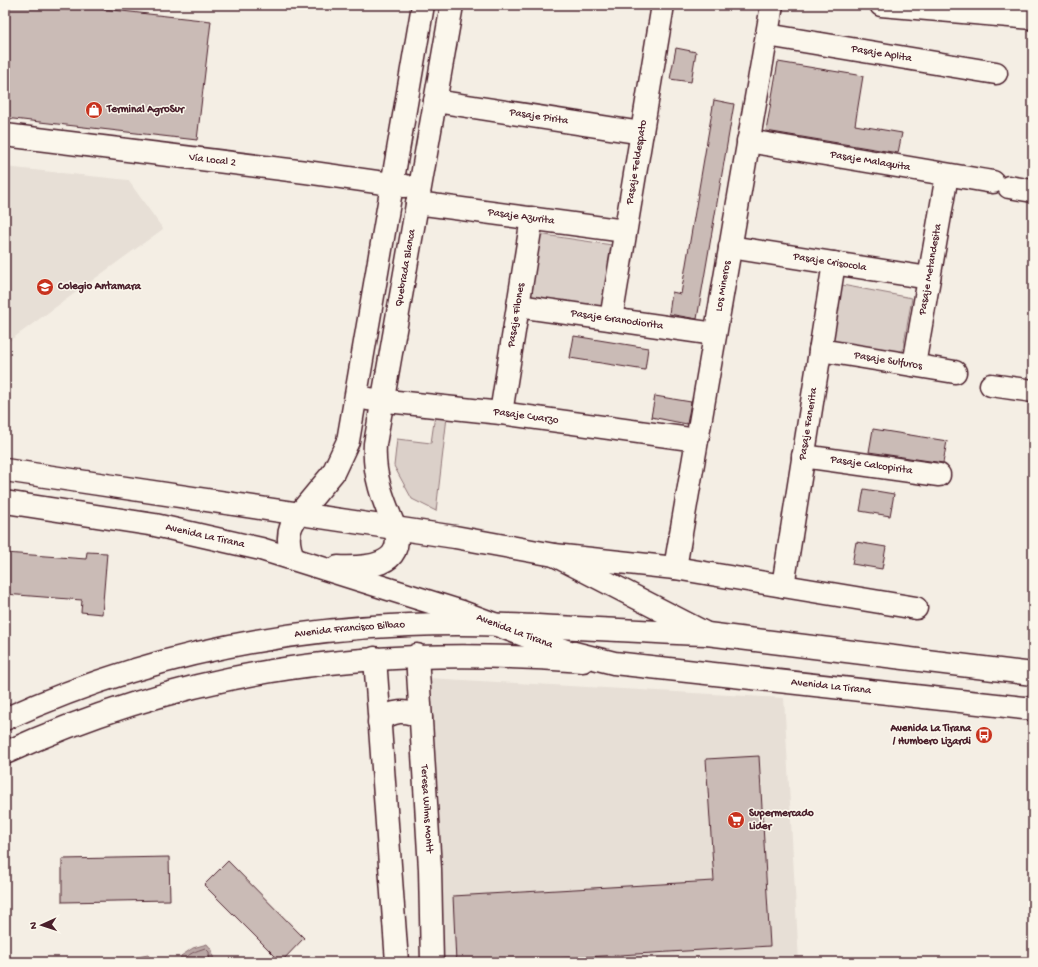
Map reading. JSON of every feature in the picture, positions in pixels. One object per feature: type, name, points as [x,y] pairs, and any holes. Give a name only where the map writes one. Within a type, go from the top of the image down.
[{"type":"main road","points":[[294,559],[290,551],[288,534],[294,520],[333,473],[348,441],[391,183],[423,5]]},
{"type":"main road","name":"Quebrada Blanca","points":[[395,528],[381,495],[375,470],[375,444],[452,5]]},
{"type":"main road","name":"Pasaje Feldespato","points":[[611,319],[663,5]]},
{"type":"main road","name":"Los Mineros","points":[[675,568],[772,5]]},
{"type":"main road","points":[[882,5],[1033,18]]},
{"type":"main road","name":"Pasaje Aplita","points":[[767,35],[996,73]]},
{"type":"main road","name":"Pasaje Pirita","points":[[435,101],[642,132]]},
{"type":"main road","name":"Vía Local 2","points":[[5,135],[391,183],[418,196]]},
{"type":"main road","name":"Pasaje Malaquita","points":[[748,141],[1001,184],[1033,191]]},
{"type":"main road","name":"Pasaje Metandesita","points":[[914,365],[947,175]]},
{"type":"main road","name":"Pasaje Azurita","points":[[418,196],[532,218],[625,231]]},
{"type":"main road","name":"Pasaje Filones","points":[[501,413],[532,218]]},
{"type":"main road","name":"Pasaje Crisocola","points":[[730,247],[929,278]]},
{"type":"main road","name":"Pasaje Fanerita","points":[[783,586],[834,263]]},
{"type":"main road","name":"Pasaje Granodiorita","points":[[518,306],[715,334]]},
{"type":"main road","name":"Pasaje Sulfuros","points":[[820,350],[956,372]]},
{"type":"main road","points":[[991,385],[1033,391]]},
{"type":"main road","name":"Pasaje Cuarzo","points":[[355,397],[501,413],[697,440]]},
{"type":"main road","name":"Pasaje Calcopirita","points":[[803,456],[939,475]]},
{"type":"main road","points":[[5,470],[395,528],[554,555],[675,568],[916,608]]},
{"type":"main road","name":"Avenida La Tirana","points":[[5,502],[192,532],[317,566],[500,626],[566,651],[614,663],[1033,708]]},
{"type":"main road","points":[[317,566],[362,566],[380,563],[390,557],[395,550],[397,541],[395,528]]},
{"type":"main road","points":[[554,555],[707,634],[1033,674]]},
{"type":"main road","name":"Avenida Francisco Bilbao","points":[[5,719],[116,675],[168,660],[218,648],[268,639],[364,627],[455,624],[707,634]]},
{"type":"main road","points":[[5,752],[89,717],[186,688],[279,668],[375,658],[417,656],[488,655],[614,663]]},
{"type":"main road","name":"Teresa Wilms Montt","points":[[417,656],[430,869],[432,962]]},
{"type":"main road","points":[[375,658],[397,962]]},
{"type":"main road","points":[[380,722],[385,717],[398,712],[406,712],[420,718]]},
{"type":"shaded area","name":"Colegio Antamara","points":[[5,167],[128,180],[163,229],[5,344]]},
{"type":"shaded area","points":[[538,234],[612,245],[602,309],[529,298]]},
{"type":"shaded area","points":[[842,285],[912,298],[902,355],[831,343]]},
{"type":"shaded area","points":[[435,415],[447,417],[436,511],[412,499],[394,466],[397,439],[431,443]]},
{"type":"shaded area","points":[[428,678],[784,698],[799,962],[440,962]]},
{"type":"water","points":[[207,944],[212,950],[214,962],[180,962],[181,956],[193,948]]},
{"type":"water","points":[[148,955],[153,962],[117,962],[122,960]]},
{"type":"building","points":[[5,5],[68,5],[211,21],[197,140],[5,118]]},
{"type":"building","points":[[676,48],[696,52],[691,82],[670,79]]},
{"type":"building","points":[[778,62],[863,76],[855,125],[902,133],[898,153],[766,131]]},
{"type":"building","points":[[714,100],[734,104],[697,319],[669,314],[672,292],[681,294]]},
{"type":"building","points":[[574,336],[648,348],[645,370],[570,358]]},
{"type":"building","points":[[655,396],[691,402],[687,424],[651,417]]},
{"type":"building","points":[[873,429],[947,441],[943,463],[869,452]]},
{"type":"building","points":[[864,489],[894,494],[890,516],[860,511]]},
{"type":"building","points":[[856,542],[886,547],[882,569],[852,564]]},
{"type":"building","points":[[87,552],[107,553],[102,614],[81,612],[82,600],[5,594],[5,553],[86,559]]},
{"type":"building","name":"Supermercado Lider","points":[[759,756],[770,946],[502,962],[456,962],[453,896],[714,881],[706,759]]},
{"type":"building","points":[[169,857],[170,900],[62,902],[62,859]]},
{"type":"building","points":[[228,861],[304,938],[281,962],[204,885]]},
{"type":"place","name":"Terminal AgroSur","points":[[94,110]]},
{"type":"place","name":"Colegio Antamara","points":[[45,287]]},
{"type":"place","name":"Avenida La Tirana / Humbero Lizardi","points":[[984,735]]},
{"type":"place","name":"Supermercado Lider","points":[[736,820]]}]
